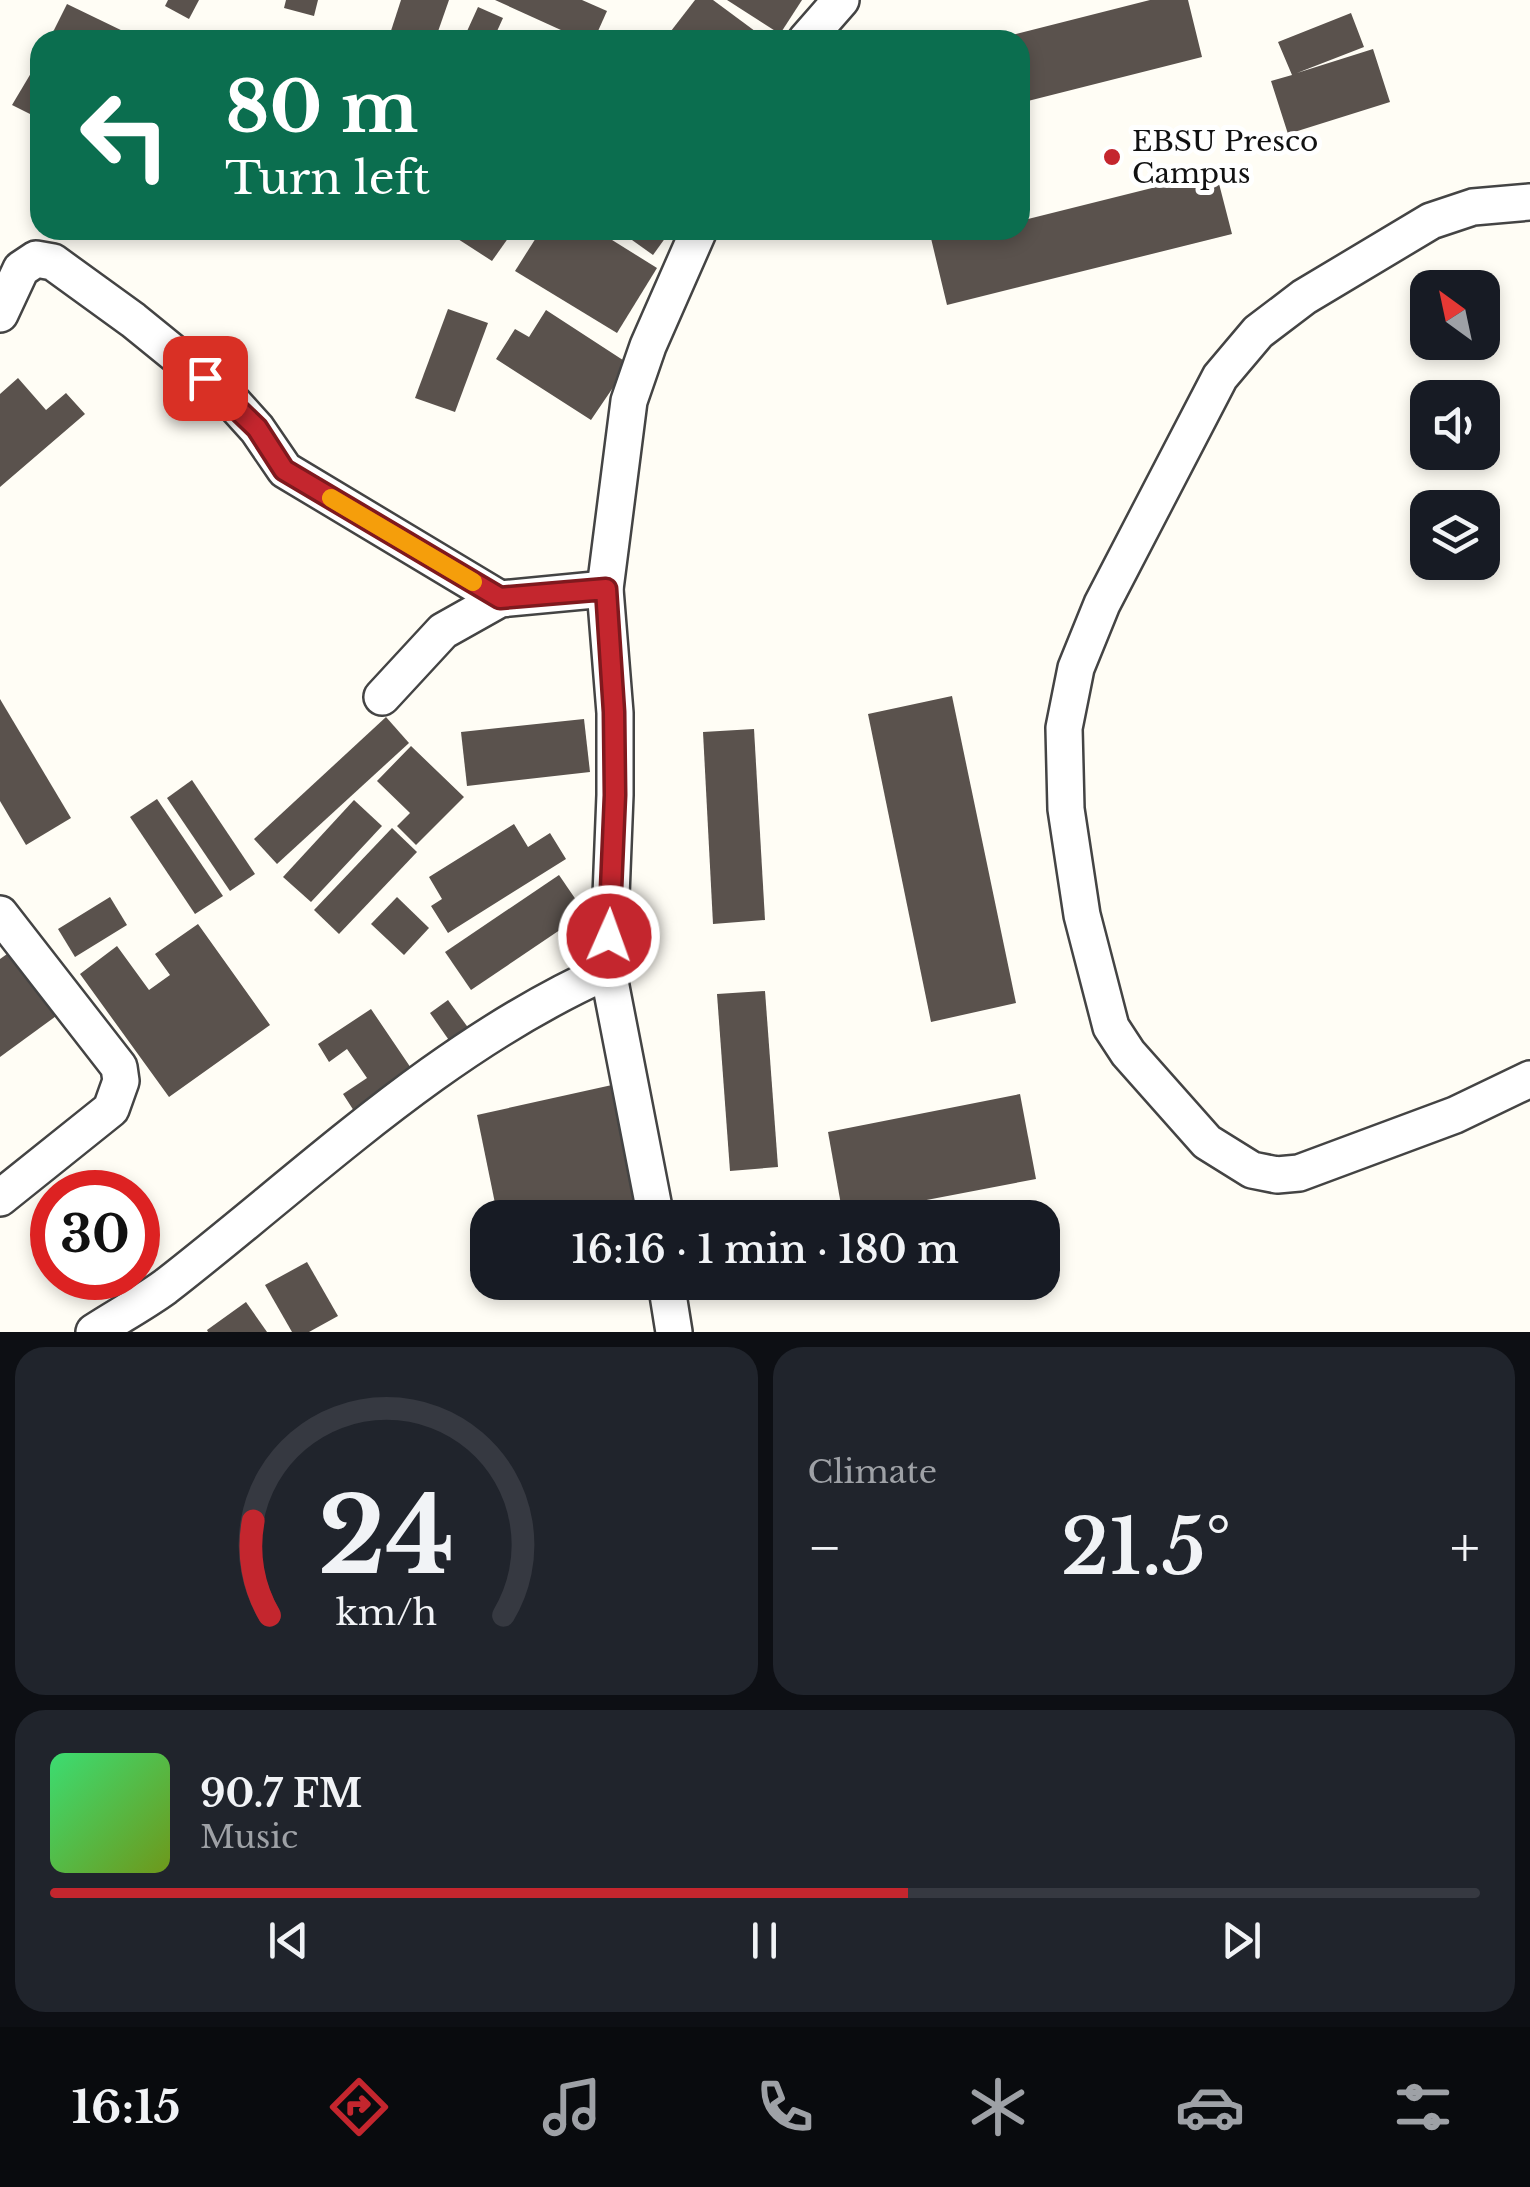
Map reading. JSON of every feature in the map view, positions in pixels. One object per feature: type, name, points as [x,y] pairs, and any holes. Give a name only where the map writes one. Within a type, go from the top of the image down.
[{"type":"street","points":[[815,30],[841,0]]},
{"type":"street","points":[[1530,202],[1473,206],[1431,221],[1304,297],[1258,332],[1220,377],[1102,604],[1076,668],[1064,728],[1068,827],[1086,932],[1111,1027],[1128,1053],[1207,1142],[1252,1170],[1299,1173],[1455,1114],[1530,1078]]},
{"type":"street","points":[[653,1200],[608,971],[615,779],[606,589],[629,402],[648,346],[695,240]]},
{"type":"street","points":[[0,314],[21,269],[36,260],[54,262],[229,398],[257,428],[284,470],[500,598]]},
{"type":"street","points":[[382,697],[443,631],[500,598],[606,589]]},
{"type":"street","points":[[0,914],[119,1067],[121,1081],[111,1109],[0,1198]]},
{"type":"street","points":[[94,1332],[164,1288],[348,1138],[437,1072],[494,1033],[608,971]]},
{"type":"street","points":[[669,1300],[674,1332]]},
{"type":"building","points":[[168,0],[199,0],[189,19],[165,6]]},
{"type":"building","points":[[286,0],[318,0],[314,16],[284,8]]},
{"type":"building","points":[[401,0],[449,0],[438,30],[391,30]]},
{"type":"building","points":[[495,0],[582,0],[607,11],[598,30],[561,30]]},
{"type":"building","points":[[695,0],[713,0],[754,30],[672,30]]},
{"type":"building","points":[[727,0],[802,0],[783,30],[774,30]]},
{"type":"building","points":[[1150,0],[1188,0],[1202,57],[1030,100],[1030,30]]},
{"type":"building","points":[[67,4],[121,30],[54,30]]},
{"type":"building","points":[[478,7],[503,18],[498,30],[468,30]]},
{"type":"building","points":[[1351,13],[1364,47],[1297,73],[1373,49],[1390,102],[1288,134],[1271,81],[1292,75],[1278,42]]},
{"type":"building","points":[[30,75],[30,114],[12,105]]},
{"type":"building","points":[[1216,172],[1232,234],[947,305],[931,240],[1030,240],[1030,218]]},
{"type":"building","points":[[459,240],[507,240],[492,261]]},
{"type":"building","points":[[535,240],[612,240],[657,268],[617,333],[515,271]]},
{"type":"building","points":[[632,240],[664,240],[653,255]]},
{"type":"building","points":[[448,309],[488,323],[455,412],[415,398]]},
{"type":"building","points":[[546,310],[629,364],[591,420],[496,359],[515,329],[529,337]]},
{"type":"building","points":[[18,378],[46,410],[66,393],[85,414],[0,487],[0,394]]},
{"type":"building","points":[[952,696],[1016,1003],[931,1022],[868,714]]},
{"type":"building","points":[[0,699],[71,818],[26,845],[0,801]]},
{"type":"building","points":[[386,717],[409,743],[277,864],[254,839]]},
{"type":"building","points":[[584,719],[590,772],[467,786],[461,732]]},
{"type":"building","points":[[754,729],[765,920],[713,924],[703,732]]},
{"type":"building","points":[[411,746],[464,797],[416,845],[397,826],[410,813],[377,781]]},
{"type":"building","points":[[192,780],[255,874],[230,891],[167,798]]},
{"type":"building","points":[[157,799],[223,896],[195,914],[130,817]]},
{"type":"building","points":[[354,800],[382,826],[311,902],[283,877]]},
{"type":"building","points":[[514,824],[528,847],[550,833],[566,859],[448,933],[431,906],[442,899],[429,877]]},
{"type":"building","points":[[392,828],[417,852],[339,934],[314,910]]},
{"type":"building","points":[[559,875],[585,913],[471,990],[445,952]]},
{"type":"building","points":[[110,897],[127,925],[75,957],[58,929]]},
{"type":"building","points":[[397,897],[429,928],[404,955],[371,924]]},
{"type":"building","points":[[198,924],[270,1025],[169,1097],[80,974],[117,946],[149,990],[170,975],[155,954]]},
{"type":"building","points":[[17,947],[63,1011],[0,1057],[0,959]]},
{"type":"building","points":[[765,991],[778,1167],[730,1171],[717,994]]},
{"type":"building","points":[[448,1000],[472,1033],[453,1046],[430,1013]]},
{"type":"building","points":[[371,1009],[415,1074],[356,1114],[343,1094],[367,1078],[347,1049],[329,1062],[318,1044]]},
{"type":"building","points":[[612,1085],[636,1200],[494,1200],[477,1115]]},
{"type":"building","points":[[1020,1094],[1036,1179],[926,1200],[840,1200],[828,1132]]},
{"type":"building","points":[[307,1262],[338,1316],[309,1332],[292,1332],[265,1285]]},
{"type":"building","points":[[246,1302],[267,1332],[208,1332],[207,1330]]},
{"type":"slow traffic","points":[[331,498],[473,582]]},
{"type":"place","name":"EBSU Presco Campus","points":[[1112,157]]},
{"type":"route","points":[[205,378],[257,428],[284,470],[500,598],[606,589],[615,795],[609,936]]}]
